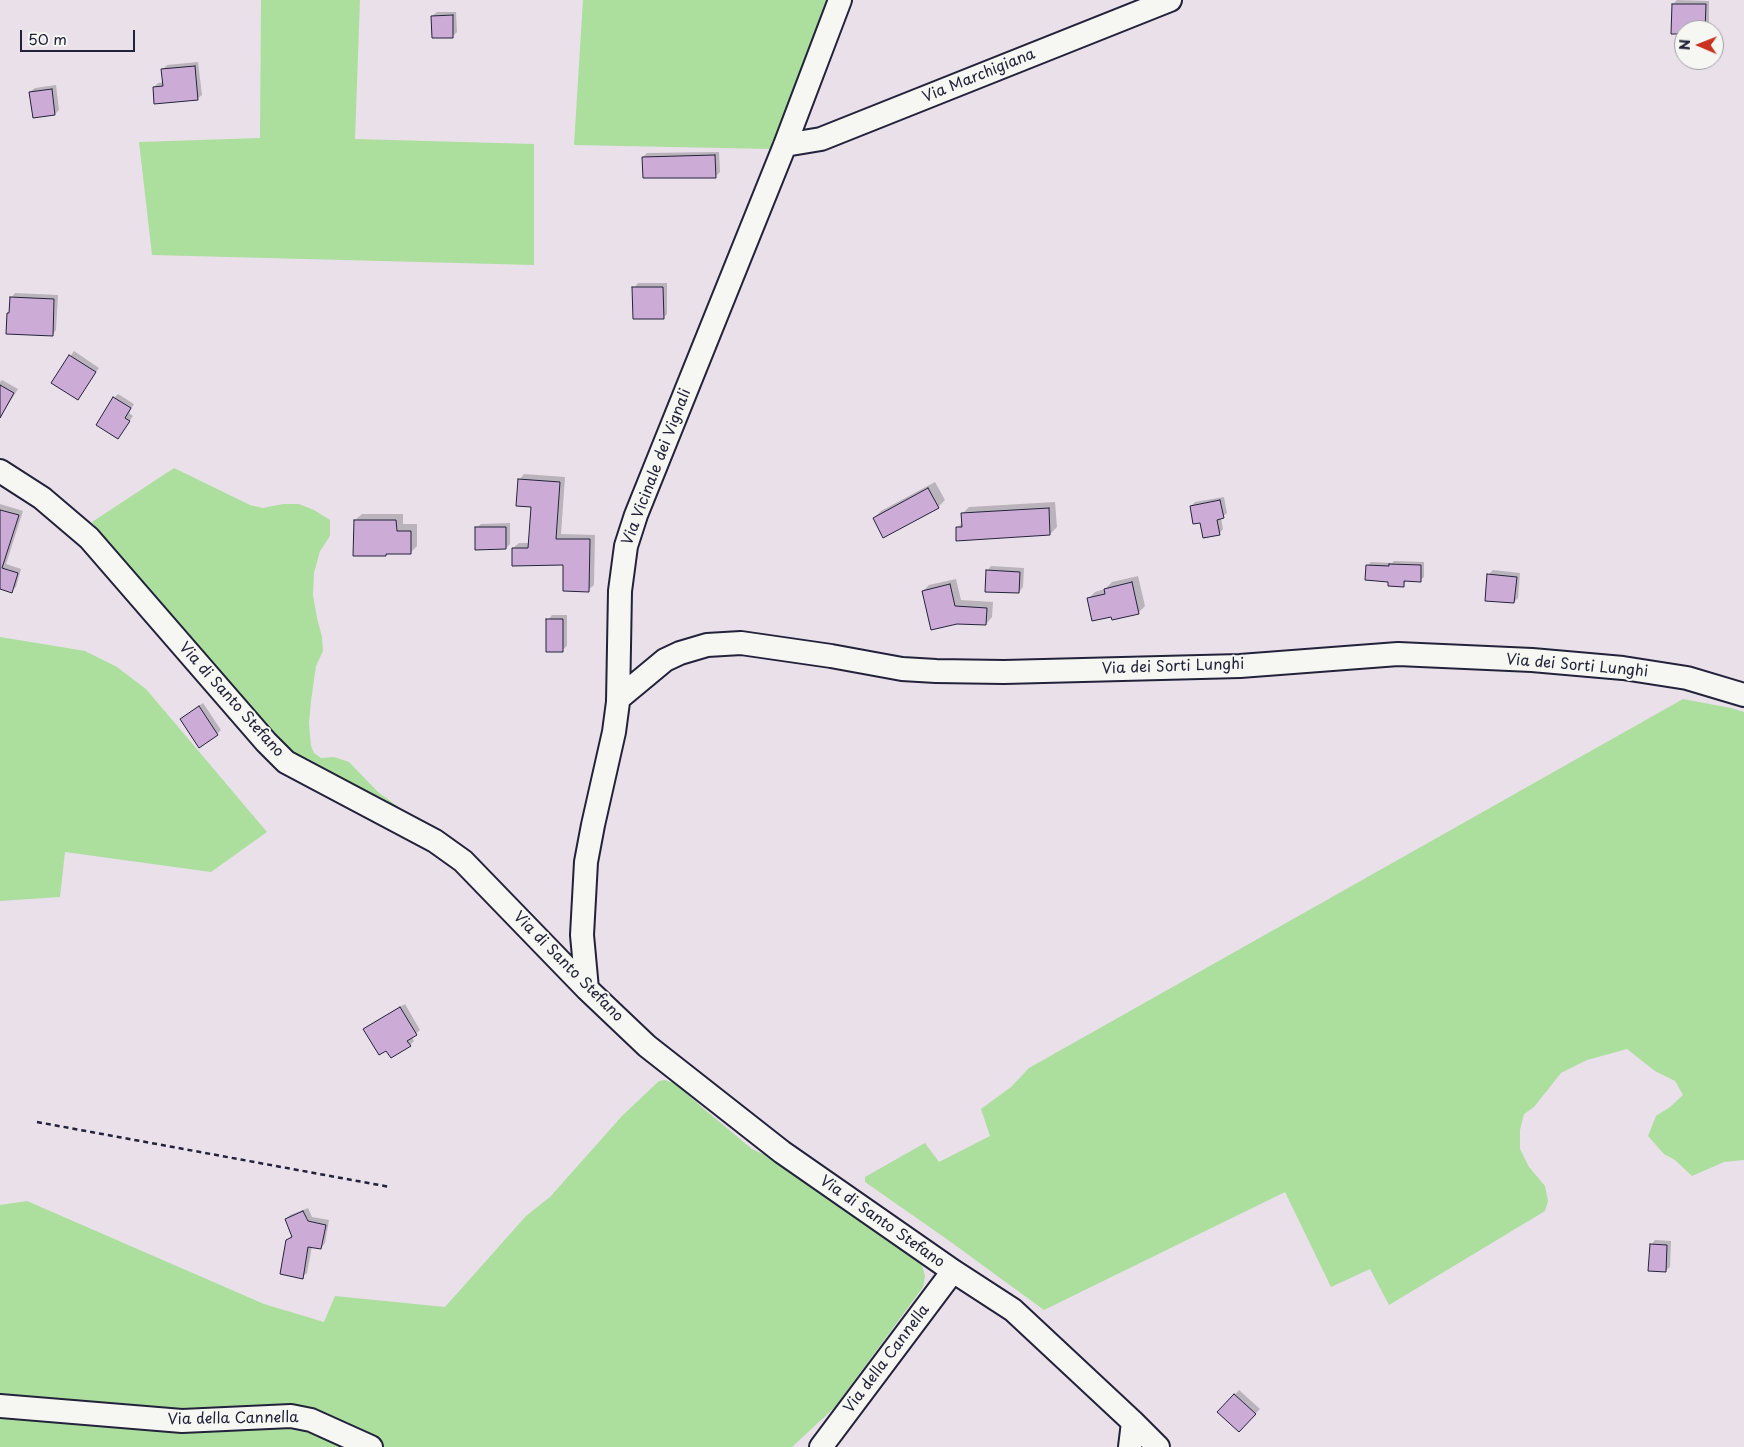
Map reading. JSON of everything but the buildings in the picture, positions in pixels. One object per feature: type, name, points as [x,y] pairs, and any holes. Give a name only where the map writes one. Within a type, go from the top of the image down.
[{"type":"street","name":"Via Vicinale dei Vignali","points":[[587,989],[582,935],[586,862],[614,732],[618,699],[620,591],[629,537],[785,145],[840,0]]},
{"type":"street","name":"Via Marchigiana","points":[[785,145],[821,139],[1170,0]]},
{"type":"street","name":"Via di Santo Stefano","points":[[0,471],[42,498],[89,538],[266,742],[286,762],[435,841],[463,861],[587,989],[647,1046],[782,1152],[1012,1310],[1158,1447]]},
{"type":"street","name":"Via dei Sorti Lunghi","points":[[618,699],[664,660],[707,645],[732,643],[771,647],[902,669],[936,672],[1240,666],[1398,654],[1532,660],[1623,668],[1678,677],[1744,695]]},
{"type":"street","name":"Via della Cannella","points":[[821,1447],[953,1271]]},
{"type":"street","name":"Via della Cannella","points":[[0,1406],[182,1422],[291,1416],[311,1420],[371,1447]]},
{"type":"street","points":[[1130,1447],[1133,1422]]},
{"type":"path","points":[[37,1122],[390,1187]]},
{"type":"green space","points":[[261,0],[360,0],[355,139],[534,144],[534,265],[152,255],[139,142],[260,138]]},
{"type":"green space","points":[[583,0],[829,0],[771,149],[574,145]]},
{"type":"green space","points":[[174,468],[250,505],[263,508],[283,504],[299,504],[314,510],[330,520],[330,536],[320,551],[314,573],[313,595],[323,651],[316,666],[311,701],[309,723],[311,746],[314,753],[321,758],[334,757],[349,762],[378,792],[422,824],[291,756],[215,670],[92,522]]},
{"type":"green space","points":[[0,637],[85,651],[117,667],[146,689],[267,832],[211,872],[65,852],[60,897],[0,901]]},
{"type":"green space","points":[[1683,699],[1744,712],[1744,1160],[1724,1162],[1692,1176],[1675,1160],[1664,1154],[1648,1136],[1656,1116],[1683,1095],[1675,1081],[1655,1071],[1627,1049],[1587,1060],[1561,1073],[1534,1107],[1524,1114],[1520,1130],[1520,1149],[1529,1167],[1545,1186],[1548,1201],[1545,1211],[1389,1305],[1370,1269],[1331,1287],[1285,1192],[1044,1310],[865,1182],[865,1177],[925,1143],[939,1162],[990,1136],[981,1109],[1011,1087],[1029,1068]]},
{"type":"green space","points":[[665,1080],[676,1084],[752,1149],[776,1160],[921,1261],[925,1276],[923,1287],[835,1407],[792,1447],[0,1447],[0,1205],[27,1201],[264,1304],[324,1322],[335,1296],[445,1307],[526,1216],[550,1197],[622,1116],[659,1081]]}]
